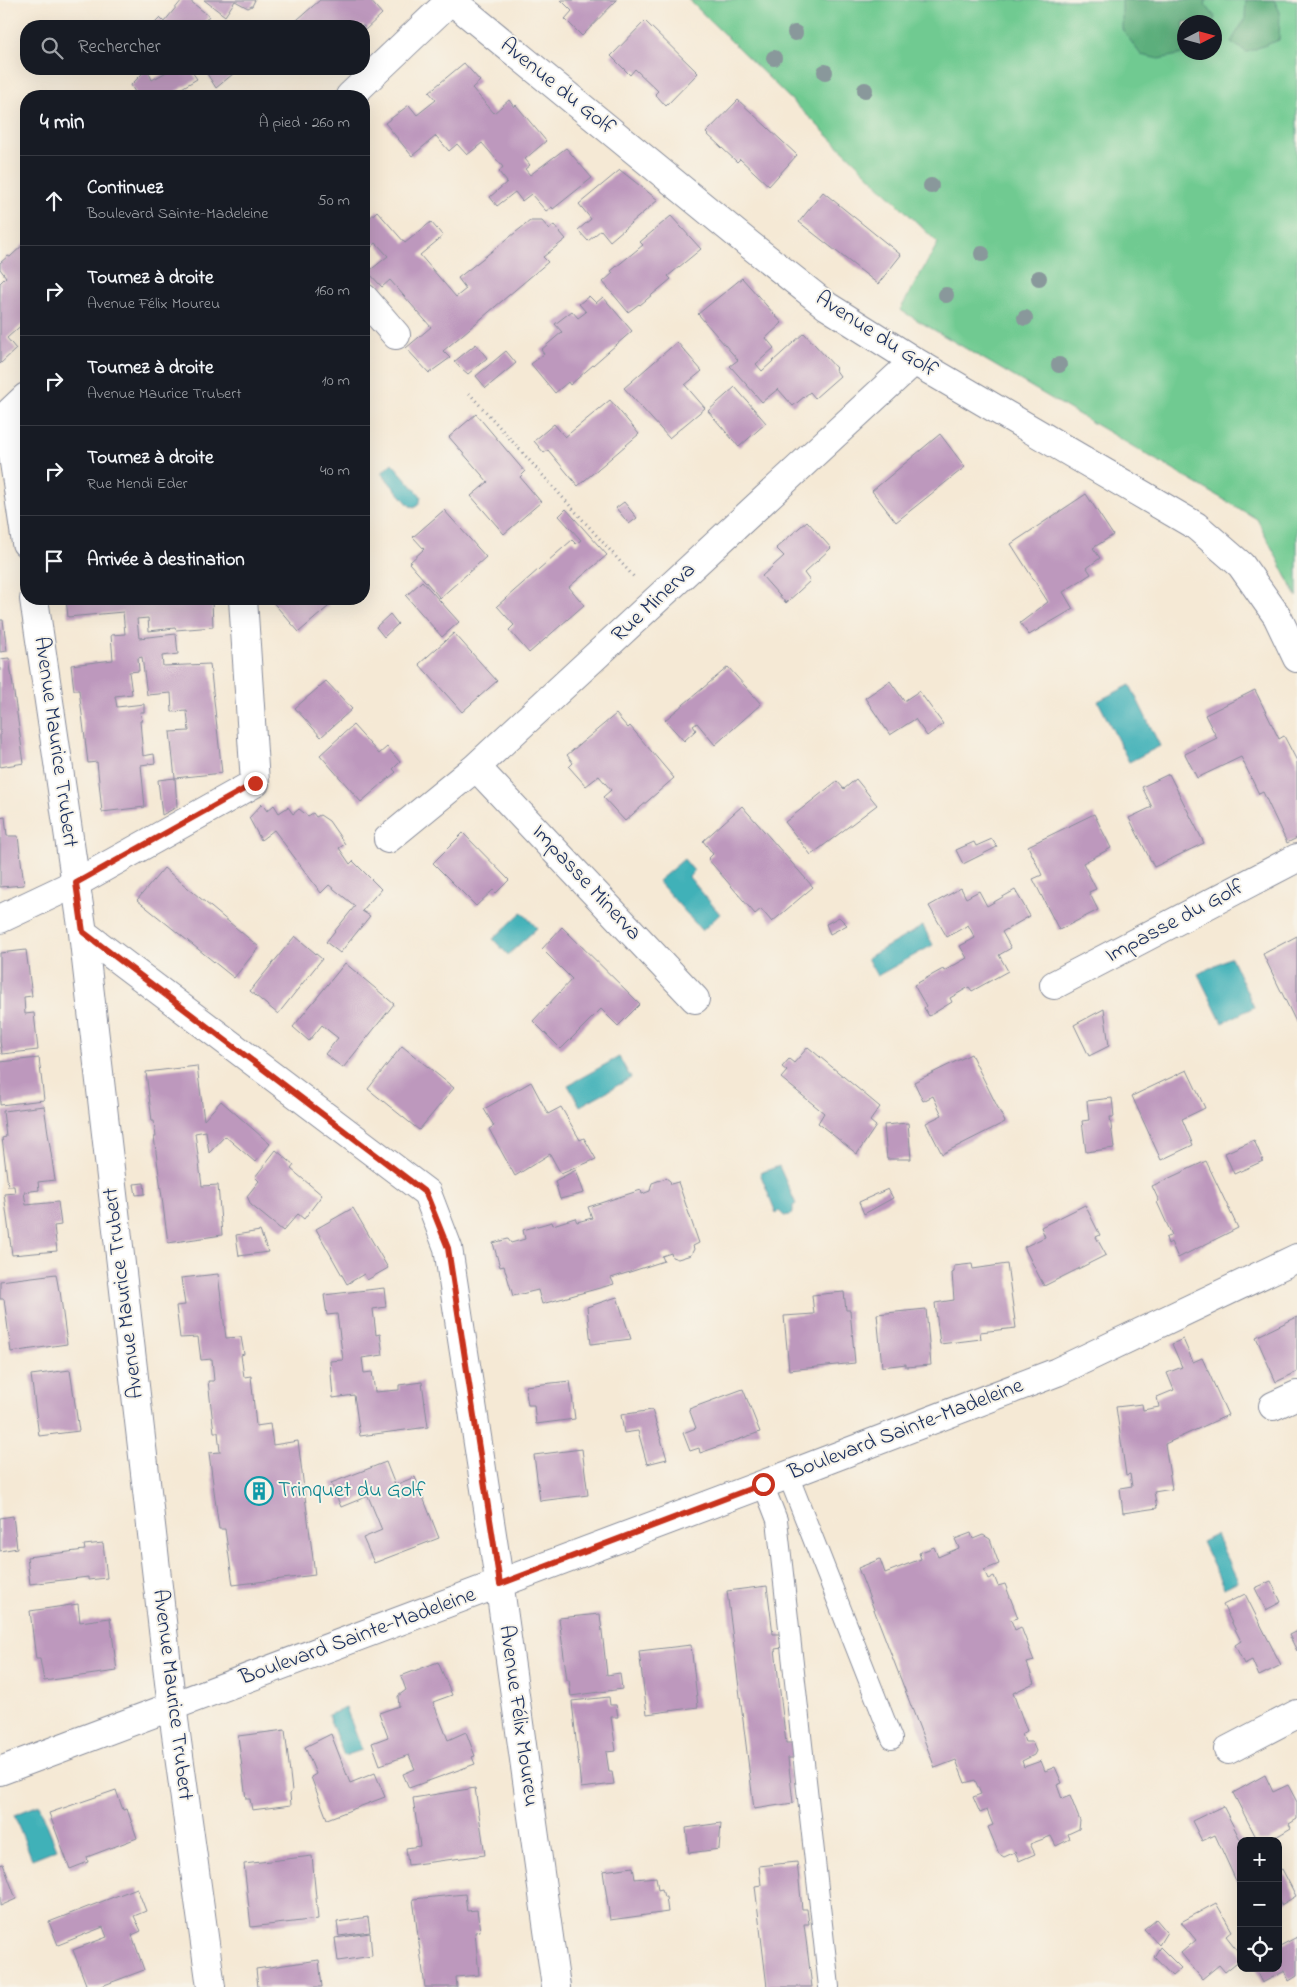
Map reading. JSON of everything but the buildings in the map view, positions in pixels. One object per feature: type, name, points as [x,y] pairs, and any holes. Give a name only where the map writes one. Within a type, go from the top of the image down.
[{"type":"street","points":[[356,90],[451,0]]},
{"type":"street","name":"Avenue du Golf","points":[[451,0],[819,300],[914,361],[1196,526],[1240,564],[1277,616],[1297,658]]},
{"type":"street","points":[[370,305],[396,335]]},
{"type":"street","name":"Rue Minerva","points":[[388,839],[476,767],[914,361]]},
{"type":"street","points":[[11,410],[20,490]]},
{"type":"street","name":"Avenue Maurice Trubert","points":[[35,605],[83,932],[172,1706],[211,1987]]},
{"type":"street","points":[[0,919],[76,883],[255,783],[243,605]]},
{"type":"street","name":"Impasse Minerva","points":[[476,767],[695,999]]},
{"type":"street","name":"Impasse du Golf","points":[[1054,985],[1297,858]]},
{"type":"street","name":"Avenue Félix Moureu","points":[[83,932],[426,1193],[448,1248],[500,1584],[556,1987]]},
{"type":"street","name":"Boulevard Sainte-Madeleine","points":[[0,1771],[500,1584],[1056,1372],[1297,1258]]},
{"type":"street","points":[[1228,1750],[1297,1714]]},
{"type":"lane","points":[[788,1475],[892,1739]]},
{"type":"lane","points":[[763,1484],[777,1520],[828,1987]]},
{"type":"path","points":[[469,393],[655,601]]},
{"type":"green space","points":[[689,0],[1297,0],[1297,597],[1257,519],[900,310],[938,243]]},
{"type":"green space","points":[[1122,0],[1207,0],[1205,4],[1213,15],[1177,15],[1177,55],[1159,59],[1141,55],[1122,29]]},
{"type":"green space","points":[[1246,0],[1274,0],[1280,12],[1279,40],[1247,52],[1231,42],[1245,19]]},
{"type":"water","points":[[392,463],[421,496],[420,502],[416,507],[410,506],[381,473]]},
{"type":"water","points":[[1130,685],[1160,746],[1129,762],[1098,701]]},
{"type":"water","points":[[684,859],[694,871],[689,877],[720,914],[702,931],[658,881]]},
{"type":"water","points":[[522,912],[537,928],[508,955],[493,939]]},
{"type":"water","points":[[923,926],[933,945],[877,976],[867,958]]},
{"type":"water","points":[[1231,957],[1254,1007],[1222,1023],[1198,974]]},
{"type":"water","points":[[619,1057],[631,1078],[580,1106],[568,1085]]},
{"type":"water","points":[[779,1166],[796,1204],[793,1206],[793,1212],[790,1215],[784,1216],[779,1211],[776,1213],[760,1173]]},
{"type":"water","points":[[1216,1535],[1238,1581],[1224,1588],[1202,1542]]},
{"type":"water","points":[[346,1708],[362,1750],[344,1756],[328,1715]]},
{"type":"water","points":[[39,1805],[57,1849],[32,1859],[14,1815]]},
{"type":"place","name":"Trinquet du Golf","points":[[259,1491]]},
{"type":"route","points":[[255,783],[76,883],[83,932],[426,1193],[448,1248],[500,1584],[763,1484]]}]
